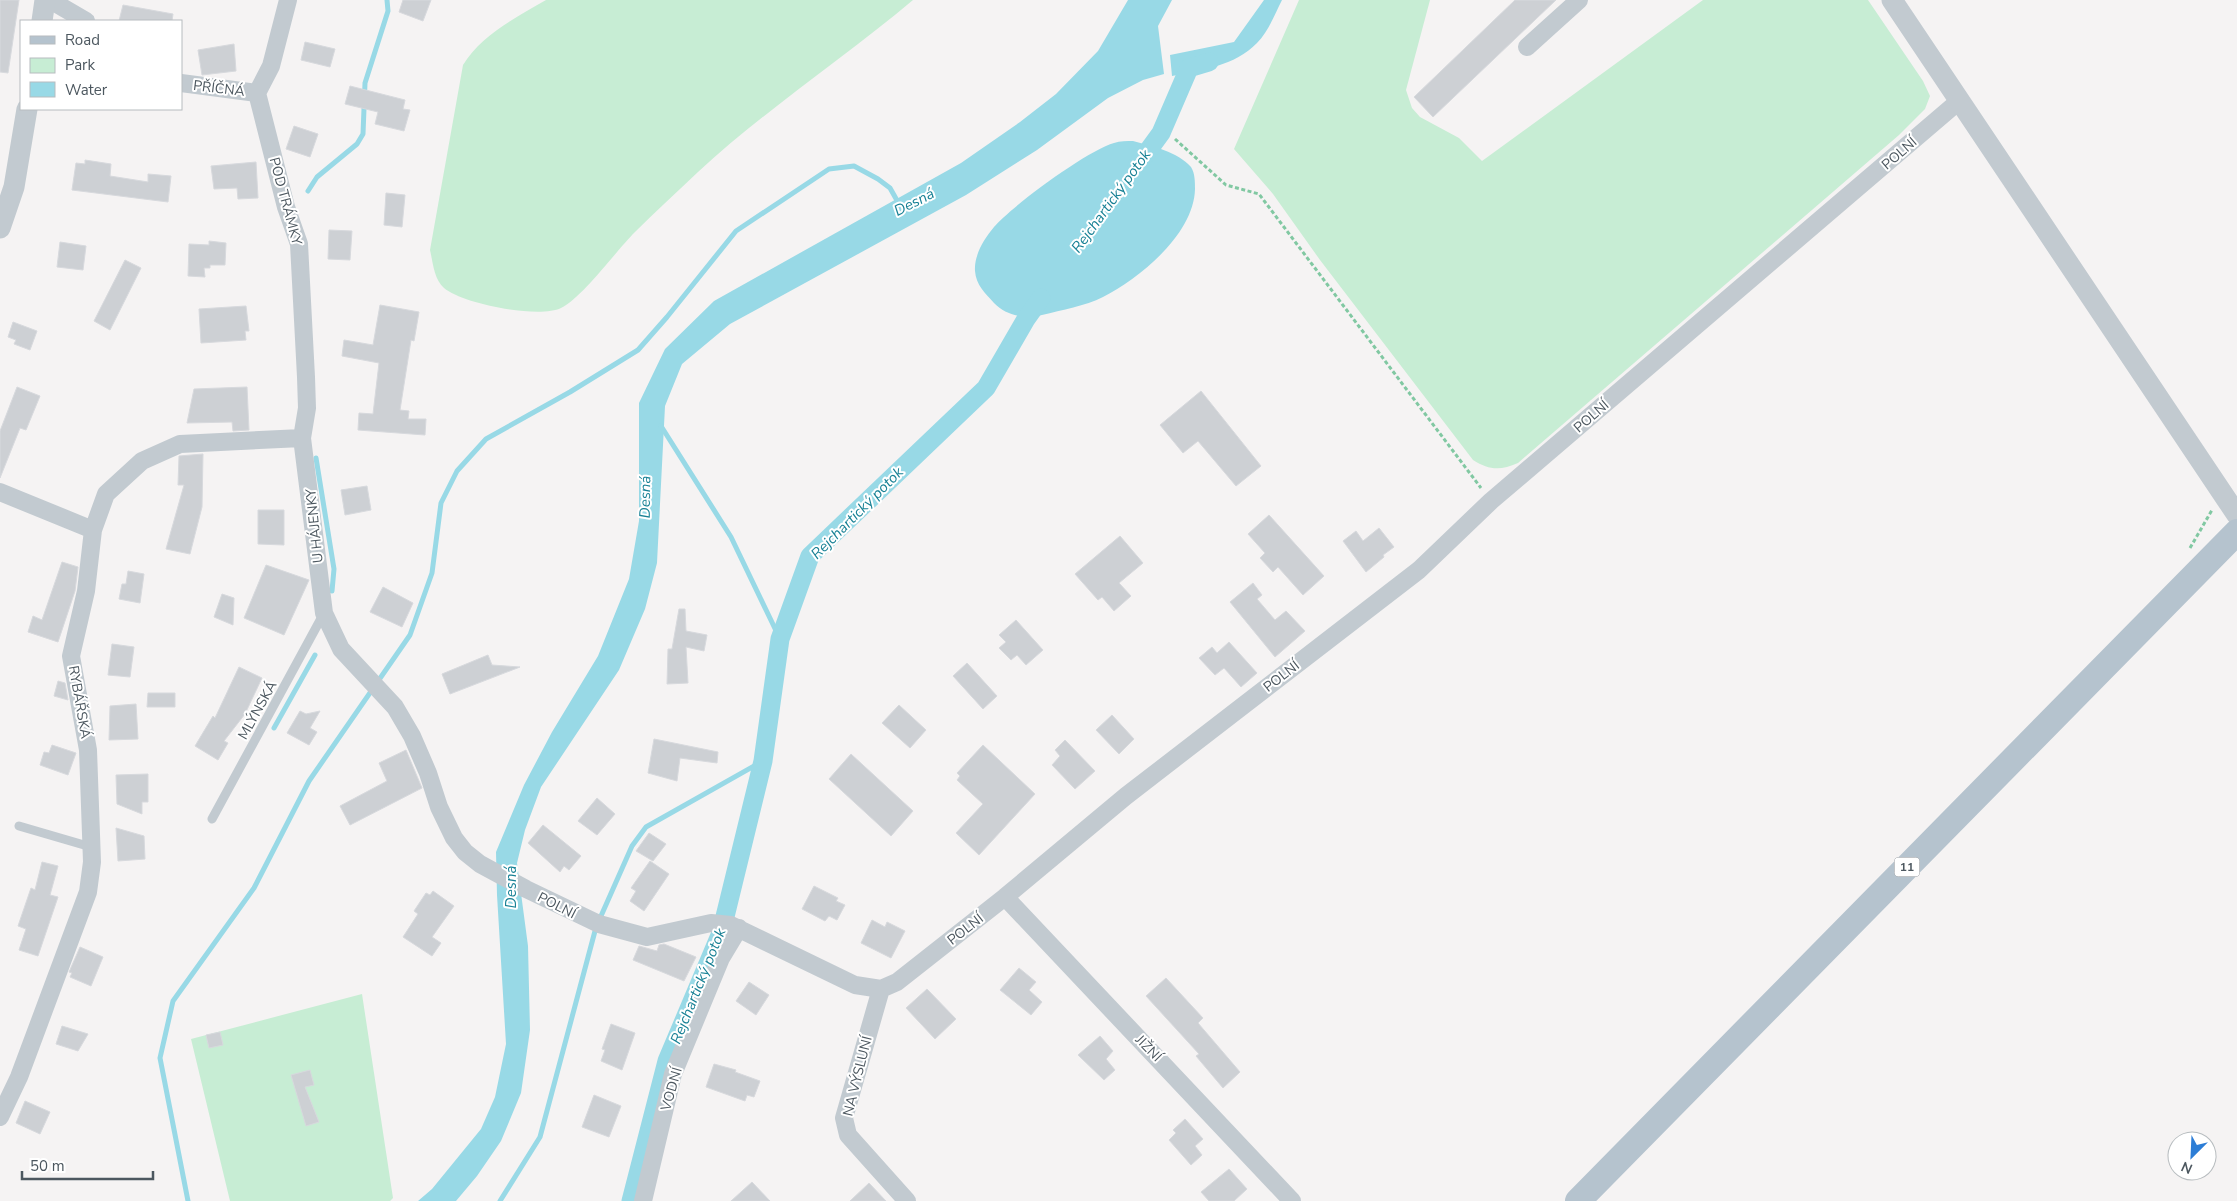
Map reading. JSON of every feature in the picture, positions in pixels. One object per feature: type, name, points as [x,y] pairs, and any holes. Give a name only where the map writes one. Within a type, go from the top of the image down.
[{"type":"main road","name":"11","points":[[1578,1201],[2237,532]]},
{"type":"street","points":[[42,20],[45,0]]},
{"type":"street","points":[[50,0],[84,20]]},
{"type":"street","points":[[257,93],[271,66],[288,0]]},
{"type":"street","points":[[1527,47],[1579,0]]},
{"type":"street","points":[[1892,0],[2237,515]]},
{"type":"street","name":"PŘÍČNÁ","points":[[182,83],[257,93]]},
{"type":"street","name":"POD TRÁMKY","points":[[257,93],[286,207],[299,244],[307,408],[302,438]]},
{"type":"street","name":"POLNÍ","points":[[526,889],[599,924],[647,937],[711,922],[735,926],[855,985],[881,989],[897,982],[1005,897],[1126,796],[1419,570],[1491,502],[1959,101]]},
{"type":"street","points":[[0,228],[14,186],[27,110]]},
{"type":"street","points":[[0,492],[93,530],[106,494],[142,462],[180,444],[302,438]]},
{"type":"street","name":"U HÁJENKY","points":[[302,438],[324,613],[341,649],[395,707],[412,736],[454,838],[465,852],[480,864],[526,889]]},
{"type":"street","name":"RYBÁŘSKÁ","points":[[0,1117],[19,1077],[88,892],[91,847],[88,750],[72,656],[86,590],[93,530]]},
{"type":"street","name":"JIŽNÍ","points":[[1005,897],[1292,1201]]},
{"type":"street","name":"VODNÍ","points":[[643,1201],[673,1074],[735,926]]},
{"type":"street","name":"NA VÝSLUNÍ","points":[[881,989],[844,1118],[848,1135],[907,1201]]},
{"type":"lane","name":"MLÝNSKÁ","points":[[212,819],[324,613]]},
{"type":"lane","points":[[19,826],[91,847]]},
{"type":"path","points":[[1175,139],[1226,185],[1259,194],[1491,502]]},
{"type":"green space","points":[[546,0],[913,0],[724,149],[635,232],[589,285],[569,303],[561,308],[550,311],[519,311],[467,299],[444,288],[434,270],[430,250],[463,65],[479,45],[500,28]]},
{"type":"green space","points":[[1299,0],[1430,0],[1406,90],[1412,108],[1420,117],[1459,138],[1482,161],[1703,0],[1868,0],[1923,81],[1930,96],[1925,109],[1899,135],[1518,463],[1495,468],[1484,466],[1473,460],[1320,260],[1273,194],[1234,149]]},
{"type":"green space","points":[[362,994],[393,1198],[390,1201],[230,1201],[191,1039]]},
{"type":"water","name":"Desná","points":[[1128,0],[1172,0],[1158,26],[1164,74],[1143,80],[1108,98],[1037,150],[966,195],[730,324],[682,364],[665,406],[657,563],[645,609],[619,670],[541,787],[525,830],[517,863],[528,946],[530,1030],[521,1093],[501,1141],[477,1176],[456,1201],[418,1201],[432,1189],[481,1129],[495,1097],[506,1044],[496,852],[524,785],[552,732],[598,656],[629,579],[639,521],[639,403],[665,349],[714,301],[961,163],[1020,122],[1056,94],[1098,51]]},
{"type":"water","points":[[1264,0],[1282,0],[1265,34],[1248,51],[1217,66],[1172,76],[1170,55],[1234,42]]},
{"type":"water","points":[[1133,141],[1156,147],[1179,157],[1192,169],[1195,189],[1192,206],[1175,238],[1162,253],[1133,278],[1118,289],[1096,300],[1073,308],[1035,316],[1010,314],[994,303],[981,288],[977,280],[975,265],[980,247],[994,227],[1033,193],[1069,167],[1114,143]]},
{"type":"building","points":[[0,0],[19,0],[8,73],[0,72]]},
{"type":"building","points":[[403,0],[431,0],[423,21],[399,12]]},
{"type":"building","points":[[1515,0],[1556,0],[1433,117],[1414,97]]},
{"type":"building","points":[[123,5],[173,14],[172,20],[119,20]]},
{"type":"building","points":[[305,42],[335,49],[330,67],[301,60]]},
{"type":"building","points":[[234,44],[236,71],[202,75],[198,50]]},
{"type":"building","points":[[350,86],[405,100],[403,109],[410,110],[404,131],[375,124],[378,112],[345,104]]},
{"type":"building","points":[[294,126],[318,134],[310,157],[286,149]]},
{"type":"building","points":[[85,160],[111,164],[110,176],[148,182],[148,174],[171,176],[168,202],[72,190],[76,163],[85,164]]},
{"type":"building","points":[[256,162],[258,198],[238,199],[237,188],[214,189],[211,166]]},
{"type":"building","points":[[386,193],[405,195],[402,227],[384,225]]},
{"type":"building","points":[[329,230],[352,231],[350,260],[328,259]]},
{"type":"building","points":[[209,241],[226,243],[225,265],[210,265],[210,268],[204,268],[205,277],[188,276],[189,244],[209,245]]},
{"type":"building","points":[[60,242],[86,246],[83,270],[57,267]]},
{"type":"building","points":[[125,260],[141,268],[110,330],[94,321]]},
{"type":"building","points":[[380,305],[419,312],[414,341],[411,340],[400,410],[409,411],[408,419],[426,419],[425,435],[358,430],[359,413],[373,414],[379,363],[342,356],[344,340],[373,345]]},
{"type":"building","points":[[246,306],[249,331],[245,331],[246,340],[201,343],[199,309]]},
{"type":"building","points":[[13,322],[37,331],[30,350],[14,344],[16,340],[8,337]]},
{"type":"building","points":[[17,387],[40,396],[26,430],[20,428],[0,478],[0,431]]},
{"type":"building","points":[[247,387],[249,430],[233,431],[232,422],[187,423],[194,389]]},
{"type":"building","points":[[1201,391],[1261,466],[1236,486],[1198,441],[1183,453],[1160,425]]},
{"type":"building","points":[[203,454],[202,507],[190,554],[166,549],[184,485],[178,485],[179,456]]},
{"type":"building","points":[[367,486],[371,510],[345,515],[341,490]]},
{"type":"building","points":[[258,510],[284,510],[284,545],[258,544]]},
{"type":"building","points":[[1269,515],[1324,576],[1303,595],[1278,567],[1273,572],[1260,558],[1265,553],[1248,534]]},
{"type":"building","points":[[1379,528],[1394,547],[1366,572],[1343,541],[1356,531],[1363,541]]},
{"type":"building","points":[[1120,536],[1143,563],[1119,583],[1131,596],[1114,611],[1102,597],[1098,600],[1075,574]]},
{"type":"building","points":[[62,562],[78,567],[75,591],[58,642],[28,632],[33,616],[42,620]]},
{"type":"building","points":[[266,565],[309,580],[284,635],[244,618]]},
{"type":"building","points":[[128,571],[144,574],[140,603],[119,599],[122,584],[126,584]]},
{"type":"building","points":[[1253,583],[1262,595],[1257,599],[1275,620],[1286,611],[1305,631],[1275,657],[1230,602]]},
{"type":"building","points":[[383,587],[413,603],[402,627],[370,612]]},
{"type":"building","points":[[222,594],[234,598],[233,625],[214,617]]},
{"type":"building","points":[[679,609],[685,609],[686,631],[707,635],[704,651],[686,647],[688,683],[667,684],[668,649],[672,649]]},
{"type":"building","points":[[1016,620],[1043,650],[1026,665],[1017,655],[1011,660],[999,648],[1006,642],[999,635]]},
{"type":"building","points":[[1229,642],[1257,673],[1241,687],[1224,668],[1215,675],[1199,658],[1212,647],[1217,653]]},
{"type":"building","points":[[112,644],[134,647],[130,677],[108,675]]},
{"type":"building","points":[[488,655],[492,665],[520,667],[450,694],[442,674]]},
{"type":"building","points":[[967,663],[997,696],[983,709],[953,676]]},
{"type":"building","points":[[239,667],[262,678],[245,714],[224,741],[228,743],[218,760],[195,746],[213,716],[215,718]]},
{"type":"building","points":[[58,681],[65,683],[68,700],[54,696]]},
{"type":"building","points":[[148,693],[175,693],[175,707],[147,707]]},
{"type":"building","points":[[136,704],[138,739],[109,740],[110,706]]},
{"type":"building","points":[[899,705],[926,730],[910,748],[882,723]]},
{"type":"building","points":[[300,711],[306,714],[320,711],[310,728],[317,732],[309,745],[287,733]]},
{"type":"building","points":[[1112,715],[1134,739],[1119,754],[1096,730]]},
{"type":"building","points":[[654,739],[718,752],[717,763],[680,758],[677,781],[648,773]]},
{"type":"building","points":[[1065,740],[1095,771],[1075,789],[1052,765],[1060,756],[1055,750]]},
{"type":"building","points":[[52,745],[76,753],[68,775],[40,765],[44,752],[49,753]]},
{"type":"building","points":[[983,745],[1035,794],[979,855],[956,833],[983,804],[957,780],[960,776],[957,773]]},
{"type":"building","points":[[406,750],[422,788],[350,825],[340,806],[387,781],[379,763]]},
{"type":"building","points":[[851,754],[913,811],[891,836],[829,779]]},
{"type":"building","points":[[148,774],[148,802],[142,802],[142,814],[117,804],[116,775]]},
{"type":"building","points":[[597,798],[615,814],[597,835],[578,821]]},
{"type":"building","points":[[543,825],[581,856],[569,870],[564,866],[560,872],[528,843]]},
{"type":"building","points":[[116,828],[144,836],[145,859],[118,861]]},
{"type":"building","points":[[649,833],[666,844],[653,861],[636,851]]},
{"type":"building","points":[[650,861],[669,874],[644,911],[630,901],[636,891],[631,888]]},
{"type":"building","points":[[42,862],[58,866],[50,895],[58,897],[38,956],[19,950],[26,929],[18,926],[31,888],[35,890]]},
{"type":"building","points":[[814,886],[838,898],[836,901],[845,905],[837,920],[829,916],[825,921],[802,909]]},
{"type":"building","points":[[433,891],[454,906],[432,937],[441,943],[432,956],[403,937],[418,914],[414,911],[426,893],[430,895]]},
{"type":"building","points":[[872,920],[885,927],[887,922],[905,931],[891,958],[861,943]]},
{"type":"building","points":[[664,944],[696,957],[684,981],[633,960],[639,946],[657,951],[659,945]]},
{"type":"building","points":[[80,947],[103,957],[91,986],[70,977],[72,973],[69,972]]},
{"type":"building","points":[[1019,968],[1036,982],[1029,990],[1042,1002],[1031,1015],[1000,990]]},
{"type":"building","points":[[1166,978],[1203,1018],[1198,1023],[1240,1072],[1223,1088],[1196,1056],[1199,1054],[1146,996]]},
{"type":"building","points":[[749,982],[769,995],[756,1015],[736,1001]]},
{"type":"building","points":[[927,989],[956,1019],[935,1039],[906,1008]]},
{"type":"building","points":[[611,1024],[635,1033],[622,1070],[601,1061],[605,1050],[602,1049]]},
{"type":"building","points":[[62,1026],[88,1034],[78,1051],[56,1044]]},
{"type":"building","points":[[220,1032],[223,1045],[209,1048],[206,1035]]},
{"type":"building","points":[[1100,1036],[1113,1051],[1106,1059],[1115,1070],[1104,1080],[1078,1055]]},
{"type":"building","points":[[714,1064],[736,1070],[735,1072],[760,1081],[754,1097],[747,1095],[745,1101],[706,1087]]},
{"type":"building","points":[[310,1070],[314,1085],[305,1087],[319,1122],[306,1126],[291,1075]]},
{"type":"building","points":[[594,1095],[621,1106],[609,1137],[582,1127]]},
{"type":"building","points":[[25,1101],[50,1112],[40,1134],[16,1123]]},
{"type":"building","points":[[1185,1119],[1203,1139],[1195,1146],[1202,1155],[1191,1165],[1169,1140],[1176,1133],[1173,1130]]},
{"type":"building","points":[[1229,1169],[1247,1189],[1234,1201],[1209,1201],[1201,1192]]},
{"type":"building","points":[[752,1182],[770,1201],[731,1201]]},
{"type":"building","points":[[869,1183],[886,1201],[850,1201]]},
{"type":"waterway","points":[[308,191],[317,177],[357,144],[363,134],[365,83],[388,11],[387,0]]},
{"type":"waterway","name":"Rejchartický potok","points":[[1137,166],[1161,133],[1189,68],[1209,62]]},
{"type":"waterway","name":"Desná","points":[[188,1201],[160,1058],[173,1001],[254,888],[309,781],[410,635],[432,573],[441,503],[457,471],[486,439],[570,392],[638,350],[736,231],[829,169],[854,166],[890,188],[899,204]]},
{"type":"waterway","name":"Rejchartický potok","points":[[631,1201],[667,1061],[721,933],[763,761],[780,639],[810,556],[986,388],[1026,319],[1041,298]]},
{"type":"waterway","points":[[661,426],[731,537],[780,639]]},
{"type":"waterway","points":[[316,458],[334,569],[332,591]]},
{"type":"waterway","points":[[274,728],[315,655]]},
{"type":"waterway","points":[[601,916],[632,846],[646,827],[763,761]]},
{"type":"waterway","points":[[500,1201],[540,1137],[595,931]]}]
